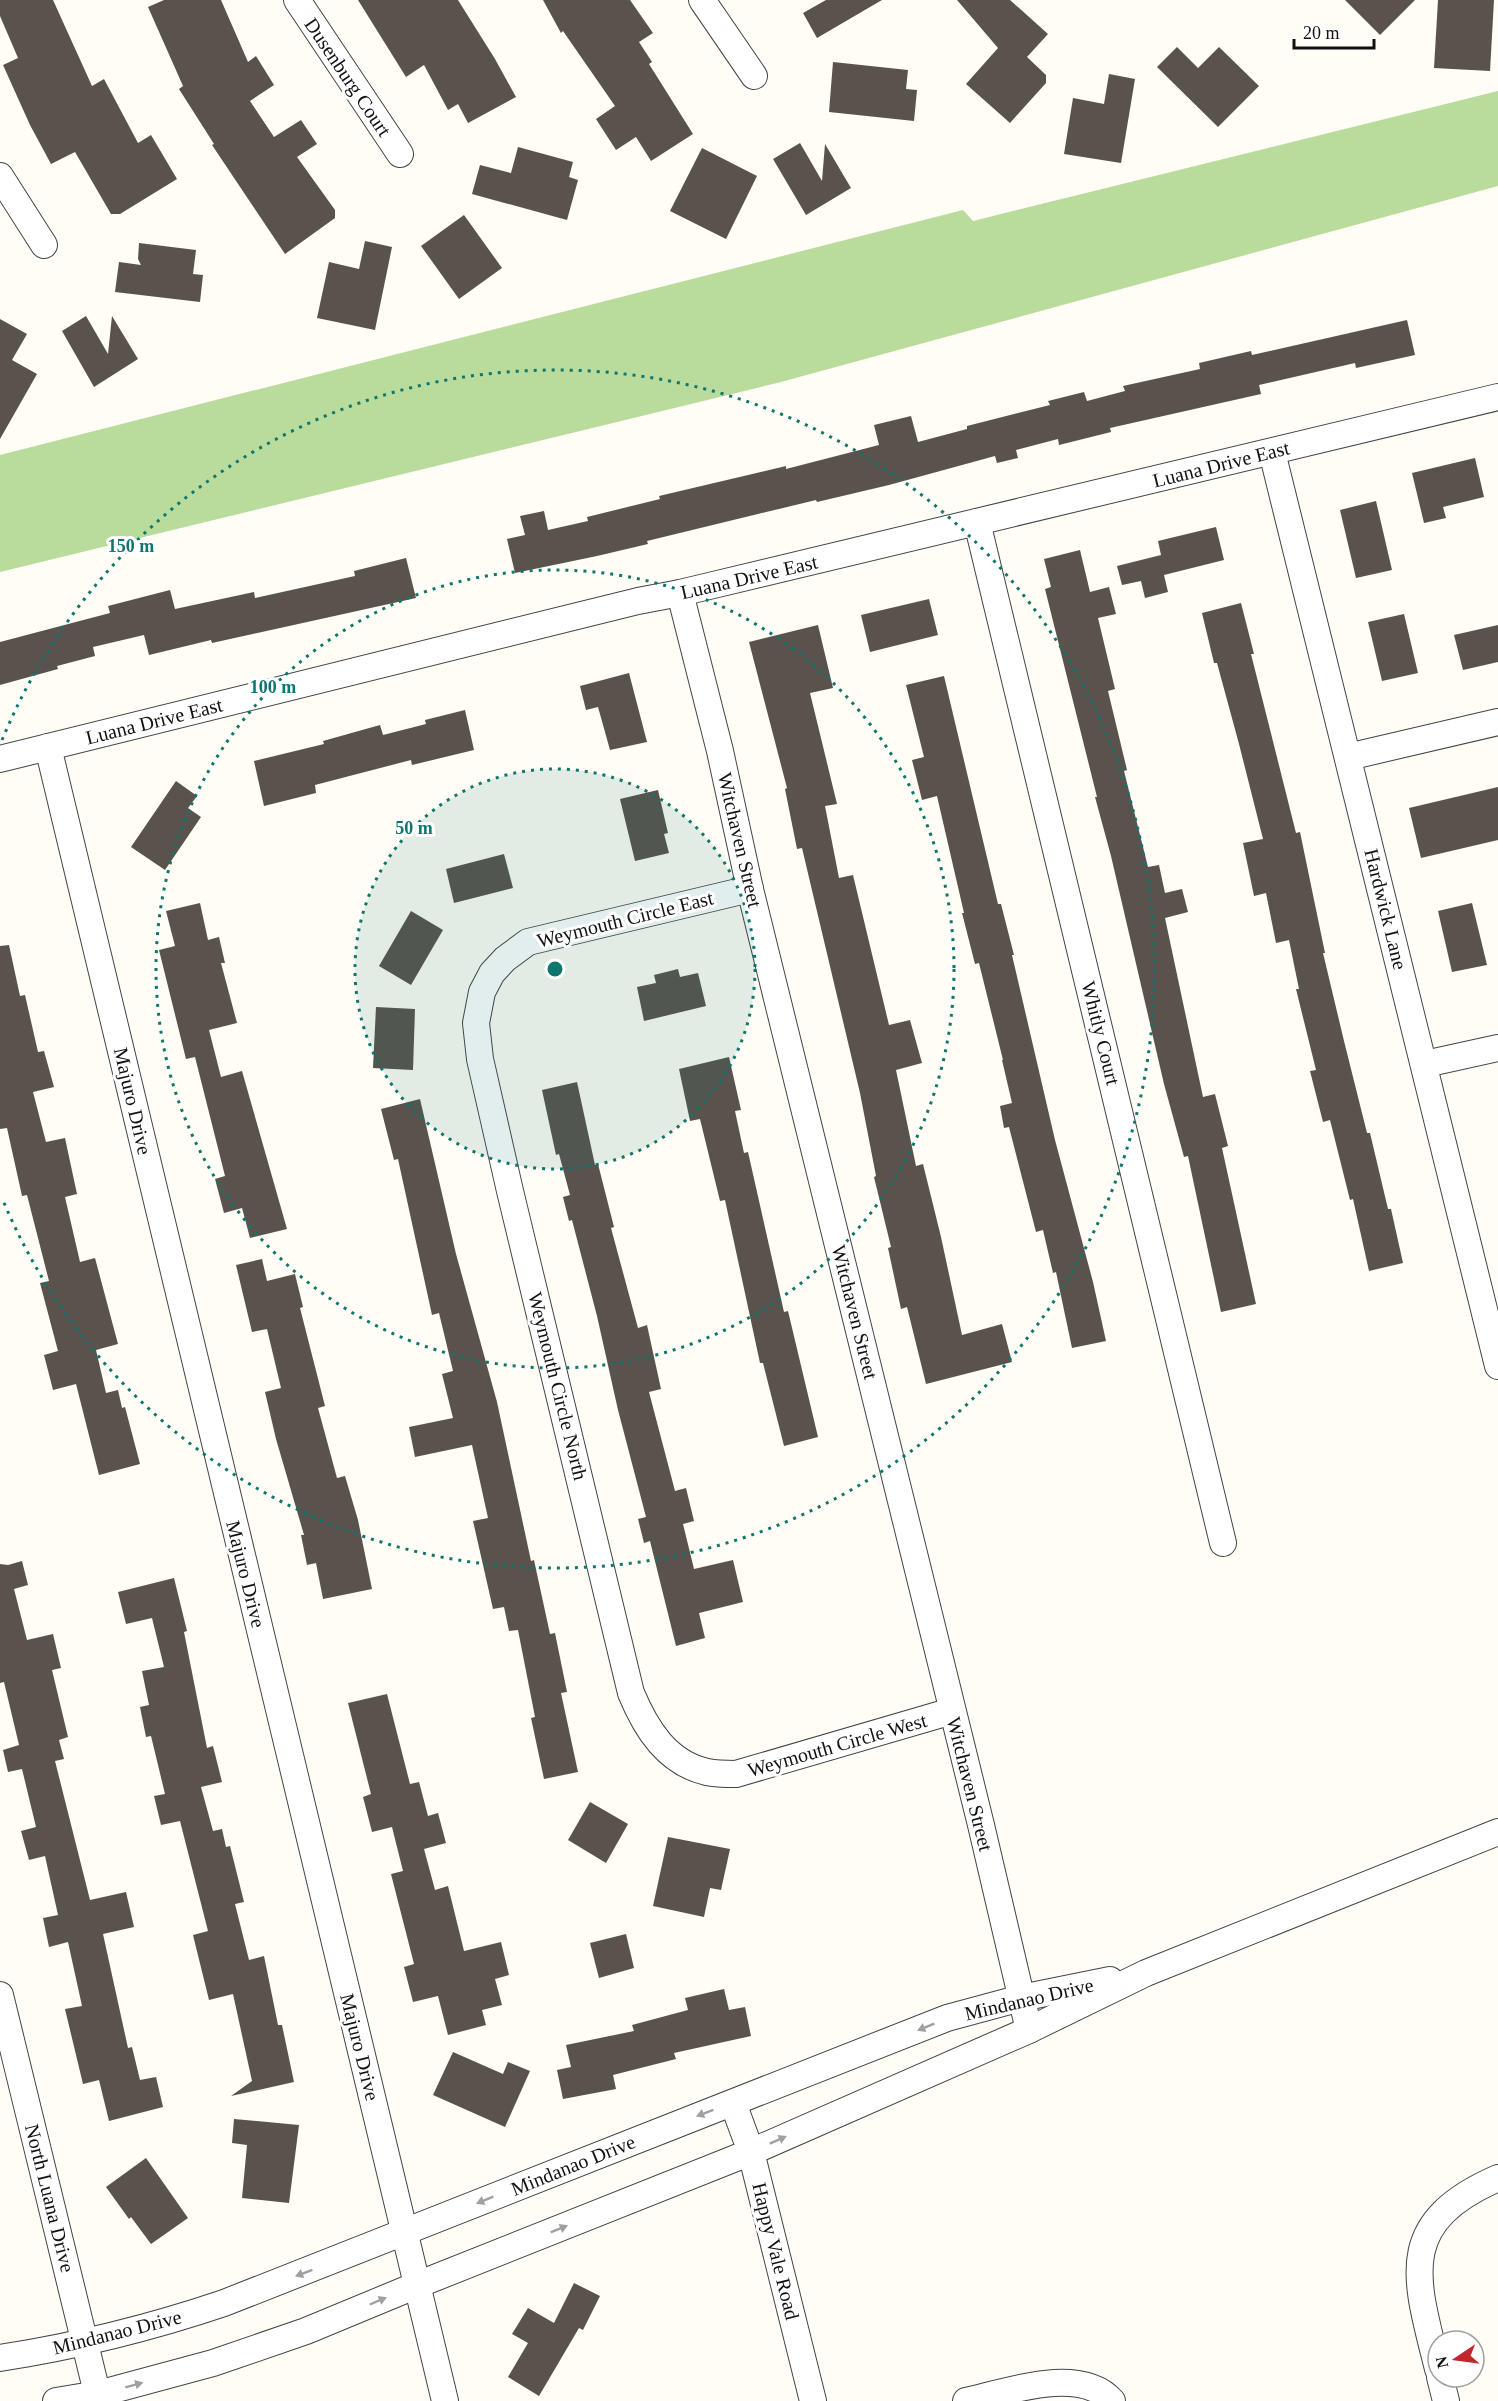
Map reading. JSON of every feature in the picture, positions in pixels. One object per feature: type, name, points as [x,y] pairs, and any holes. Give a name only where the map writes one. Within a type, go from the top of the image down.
[{"type":"street","name":"Dusenburg Court","points":[[297,0],[400,154]]},
{"type":"street","points":[[702,0],[754,76]]},
{"type":"street","points":[[0,176],[44,245]]},
{"type":"street","name":"Luana Drive East","points":[[0,759],[638,601],[680,593],[1498,397]]},
{"type":"street","name":"Hardwick Lane","points":[[1272,452],[1498,1366]]},
{"type":"street","name":"Whitly Court","points":[[978,522],[1223,1543]]},
{"type":"street","name":"Witchaven Street","points":[[680,593],[720,751],[750,889],[800,1083],[1029,2030]]},
{"type":"street","points":[[1348,757],[1498,722]]},
{"type":"street","name":"Majuro Drive","points":[[48,747],[445,2401]]},
{"type":"street","name":"Weymouth Circle East","points":[[476,1023],[482,992],[492,973],[505,959],[528,942],[750,889]]},
{"type":"street","name":"Weymouth Circle North","points":[[476,1023],[480,1059],[510,1191],[631,1693],[641,1717],[658,1742]]},
{"type":"street","points":[[1425,1064],[1498,1048]]},
{"type":"street","name":"Weymouth Circle West","points":[[658,1742],[678,1760],[707,1772],[736,1774],[952,1711]]},
{"type":"street","name":"Mindanao Drive","points":[[56,2401],[99,2398],[224,2360],[306,2331],[417,2284],[751,2152],[1029,2030],[1146,1972],[1498,1832]]},
{"type":"street","name":"Mindanao Drive","points":[[0,2358],[85,2343],[176,2319],[224,2303],[947,2018],[1021,1998],[1146,1972]]},
{"type":"street","name":"North Luana Drive","points":[[0,1995],[99,2398]]},
{"type":"street","name":"Happy Vale Road","points":[[733,2103],[751,2152],[813,2401]]},
{"type":"street","points":[[1428,2329],[1418,2271],[1420,2250],[1435,2219],[1452,2202],[1498,2178]]},
{"type":"street","points":[[966,2401],[1038,2384],[1068,2383],[1087,2386],[1110,2398]]},
{"type":"green space","points":[[1498,91],[1498,186],[781,382],[0,572],[0,455],[963,210],[973,221]]},
{"type":"building","points":[[0,0],[53,0],[92,86],[104,79],[138,143],[151,135],[177,179],[120,214],[111,214],[75,152],[51,164],[30,125],[3,65],[18,58],[0,16]]},
{"type":"building","points":[[164,0],[221,0],[248,62],[256,56],[274,85],[250,101],[274,137],[301,120],[317,144],[297,157],[335,210],[335,218],[285,254],[212,145],[214,144],[179,89],[183,86],[148,7]]},
{"type":"building","points":[[358,0],[458,0],[516,97],[468,123],[458,104],[448,110],[424,65],[406,77]]},
{"type":"building","points":[[543,0],[630,0],[653,33],[639,42],[652,62],[649,64],[693,134],[651,161],[636,137],[616,150],[596,119],[615,106],[563,31],[561,33]]},
{"type":"building","points":[[826,0],[882,0],[817,38],[803,13]]},
{"type":"building","points":[[957,0],[1010,0],[1048,34],[1027,57],[1046,75],[1046,83],[1010,123],[966,84],[998,48]]},
{"type":"building","points":[[1345,0],[1415,0],[1380,35]]},
{"type":"building","points":[[1438,0],[1494,0],[1490,71],[1434,68]]},
{"type":"building","points":[[1177,47],[1198,68],[1219,47],[1259,86],[1218,127],[1157,67]]},
{"type":"building","points":[[833,62],[908,70],[906,89],[917,90],[914,121],[829,112]]},
{"type":"building","points":[[1109,74],[1135,79],[1121,163],[1064,154],[1073,98],[1104,104]]},
{"type":"building","points":[[800,143],[822,181],[825,144],[851,188],[806,215],[773,159]]},
{"type":"building","points":[[518,147],[573,162],[569,177],[578,180],[567,220],[472,194],[480,165],[511,173]]},
{"type":"building","points":[[702,148],[757,176],[726,239],[670,211]]},
{"type":"building","points":[[464,215],[502,268],[459,299],[421,246]]},
{"type":"building","points":[[365,241],[392,247],[375,330],[317,318],[329,262],[359,269]]},
{"type":"building","points":[[139,243],[196,250],[193,274],[203,275],[200,302],[115,292],[119,262],[141,265],[138,259]]},
{"type":"building","points":[[86,316],[108,354],[112,316],[138,359],[94,387],[62,331]]},
{"type":"building","points":[[0,319],[27,334],[12,360],[37,374],[0,439]]},
{"type":"building","points":[[1407,320],[1415,355],[1356,368],[1355,363],[1259,385],[1261,394],[1110,428],[1111,432],[1059,445],[1058,439],[1016,450],[1018,458],[997,463],[995,456],[889,485],[817,502],[816,500],[647,541],[648,544],[515,573],[507,539],[525,535],[520,516],[544,511],[548,530],[588,521],[587,517],[660,499],[659,496],[786,466],[786,469],[879,445],[874,425],[911,416],[918,442],[967,429],[967,426],[1050,405],[1048,401],[1084,392],[1087,401],[1125,391],[1123,386],[1200,369],[1199,363],[1251,351],[1252,355]]},
{"type":"building","points":[[1475,458],[1484,497],[1443,507],[1446,518],[1424,523],[1412,473]]},
{"type":"building","points":[[1376,501],[1392,570],[1356,578],[1340,510]]},
{"type":"building","points":[[1216,527],[1224,560],[1164,575],[1168,592],[1145,598],[1141,581],[1122,585],[1117,566],[1161,555],[1158,541]]},
{"type":"building","points":[[1080,550],[1090,592],[1109,587],[1116,614],[1098,618],[1115,689],[1108,691],[1127,770],[1124,771],[1148,867],[1159,865],[1165,893],[1182,889],[1188,912],[1165,918],[1203,1097],[1215,1094],[1228,1146],[1222,1148],[1256,1304],[1221,1312],[1188,1156],[1184,1157],[1164,1084],[1095,797],[1097,797],[1045,589],[1051,587],[1044,559]]},
{"type":"building","points":[[406,558],[416,598],[149,655],[144,635],[93,647],[95,656],[0,685],[0,642],[110,613],[108,606],[170,590],[175,609],[254,592],[255,598],[355,576],[354,571]]},
{"type":"building","points":[[929,599],[938,635],[870,652],[861,615]]},
{"type":"building","points":[[1241,603],[1254,654],[1251,654],[1296,833],[1300,832],[1325,953],[1323,953],[1344,1041],[1367,1133],[1370,1133],[1388,1209],[1391,1209],[1403,1263],[1369,1271],[1353,1199],[1350,1200],[1330,1120],[1323,1122],[1310,1071],[1316,1070],[1296,989],[1299,989],[1289,940],[1276,943],[1266,893],[1254,896],[1243,843],[1263,839],[1202,613]]},
{"type":"building","points":[[1404,614],[1418,673],[1382,681],[1368,622]]},
{"type":"building","points":[[818,625],[833,688],[810,693],[837,804],[825,806],[839,878],[853,875],[889,1025],[910,1020],[922,1063],[896,1070],[916,1166],[923,1164],[962,1335],[1002,1324],[1012,1362],[926,1384],[907,1307],[901,1309],[888,1248],[891,1247],[874,1177],[876,1176],[860,1093],[802,848],[797,849],[785,789],[787,788],[749,642]]},
{"type":"building","points":[[1498,625],[1498,662],[1463,670],[1454,635]]},
{"type":"building","points":[[629,673],[647,742],[610,750],[598,707],[586,710],[580,686]]},
{"type":"building","points":[[944,676],[998,904],[1001,904],[1014,955],[1012,955],[1055,1140],[1093,1282],[1106,1341],[1072,1348],[1056,1272],[1053,1273],[1043,1230],[1036,1232],[1009,1127],[1004,1128],[1000,1106],[1012,1103],[979,963],[975,964],[962,913],[964,913],[937,796],[922,800],[912,760],[924,757],[906,685]]},
{"type":"building","points":[[465,710],[474,750],[412,765],[411,760],[315,785],[316,793],[264,806],[254,761],[324,744],[323,741],[380,725],[383,735],[426,724],[425,720]]},
{"type":"building","points":[[176,781],[197,796],[188,808],[201,817],[165,870],[131,847]]},
{"type":"building","points":[[1498,787],[1498,840],[1421,858],[1409,808]]},
{"type":"building","points":[[658,790],[668,833],[664,834],[669,853],[635,861],[620,799]]},
{"type":"building","points":[[504,854],[513,888],[454,903],[446,869]]},
{"type":"building","points":[[200,903],[208,940],[219,937],[225,963],[221,963],[237,1023],[209,1030],[221,1077],[242,1071],[287,1229],[250,1238],[242,1208],[224,1213],[215,1179],[225,1176],[195,1057],[186,1059],[159,950],[175,946],[166,911]]},
{"type":"building","points":[[1472,903],[1487,965],[1452,972],[1438,911]]},
{"type":"building","points":[[411,911],[443,930],[411,985],[379,966]]},
{"type":"building","points":[[9,945],[20,996],[25,995],[38,1052],[44,1051],[54,1087],[33,1092],[46,1142],[65,1138],[77,1194],[65,1197],[80,1262],[95,1258],[118,1344],[96,1350],[106,1393],[118,1390],[122,1408],[125,1407],[140,1464],[99,1475],[76,1384],[53,1390],[44,1355],[58,1351],[40,1283],[49,1281],[27,1195],[22,1196],[7,1128],[0,1129],[0,946]]},
{"type":"building","points":[[678,969],[680,977],[698,973],[706,1006],[644,1021],[637,987],[656,983],[654,975]]},
{"type":"building","points":[[376,1007],[415,1009],[413,1070],[373,1068]]},
{"type":"building","points":[[729,1057],[741,1110],[735,1111],[744,1153],[748,1152],[784,1312],[788,1311],[818,1437],[784,1446],[763,1363],[760,1363],[725,1200],[720,1201],[700,1119],[690,1121],[679,1069]]},
{"type":"building","points":[[577,1082],[595,1165],[598,1164],[614,1227],[611,1228],[638,1328],[647,1325],[661,1389],[649,1392],[675,1491],[686,1488],[694,1521],[683,1524],[694,1569],[733,1560],[743,1602],[699,1613],[705,1638],[676,1646],[650,1541],[644,1543],[638,1519],[646,1517],[618,1410],[597,1316],[572,1220],[569,1221],[563,1197],[570,1195],[559,1154],[556,1155],[542,1090]]},
{"type":"building","points":[[420,1099],[456,1254],[497,1402],[531,1561],[534,1560],[550,1634],[555,1633],[567,1692],[561,1693],[578,1772],[544,1779],[531,1718],[535,1717],[518,1630],[509,1631],[504,1607],[493,1609],[473,1521],[488,1518],[472,1445],[415,1457],[409,1427],[453,1418],[442,1374],[453,1371],[439,1313],[432,1315],[398,1159],[394,1160],[381,1109]]},
{"type":"building","points":[[262,1259],[267,1281],[295,1274],[303,1307],[300,1308],[325,1406],[318,1408],[337,1478],[345,1476],[358,1520],[372,1589],[323,1599],[316,1563],[307,1565],[301,1535],[304,1535],[265,1392],[281,1388],[267,1329],[252,1332],[236,1265]]},
{"type":"building","points":[[22,1561],[28,1585],[14,1589],[27,1640],[53,1634],[61,1668],[52,1670],[68,1737],[59,1740],[64,1759],[55,1761],[90,1900],[126,1892],[134,1927],[103,1934],[128,2048],[132,2047],[140,2080],[156,2077],[163,2107],[109,2121],[99,2080],[83,2084],[65,2009],[82,2006],[68,1942],[49,1947],[43,1918],[58,1915],[45,1856],[29,1860],[21,1831],[36,1827],[22,1769],[8,1772],[3,1750],[19,1745],[4,1682],[0,1683],[0,1564],[8,1565]]},
{"type":"building","points":[[174,1578],[187,1631],[184,1632],[207,1748],[213,1746],[222,1782],[201,1787],[213,1831],[222,1829],[226,1847],[230,1846],[244,1902],[235,1904],[249,1960],[264,1956],[278,2025],[282,2025],[294,2082],[231,2096],[252,2081],[233,1994],[209,2000],[193,1935],[208,1931],[180,1821],[161,1825],[154,1796],[165,1794],[151,1736],[146,1737],[140,1707],[149,1705],[142,1671],[164,1667],[152,1618],[126,1624],[118,1592]]},
{"type":"building","points":[[387,1694],[410,1784],[419,1782],[428,1816],[438,1813],[446,1843],[424,1849],[435,1890],[448,1886],[464,1951],[501,1942],[509,1975],[495,1979],[502,2005],[482,2010],[486,2025],[448,2035],[438,1996],[413,2002],[404,1967],[414,1964],[391,1874],[403,1871],[392,1827],[372,1832],[363,1797],[371,1794],[348,1703]]},
{"type":"building","points":[[590,1802],[628,1824],[606,1863],[568,1840]]},
{"type":"building","points":[[668,1837],[730,1849],[721,1890],[710,1888],[704,1917],[653,1906]]},
{"type":"building","points":[[626,1934],[634,1968],[599,1978],[590,1943]]},
{"type":"building","points":[[724,1989],[729,2010],[745,2007],[751,2036],[674,2053],[676,2059],[613,2075],[616,2089],[563,2099],[557,2070],[571,2067],[566,2045],[634,2031],[632,2025],[688,2010],[685,1998]]},
{"type":"building","points":[[453,2052],[503,2074],[508,2062],[530,2071],[505,2127],[433,2095]]},
{"type":"building","points":[[234,2119],[299,2125],[289,2203],[242,2198],[247,2145],[232,2143]]},
{"type":"building","points":[[146,2158],[188,2218],[151,2244],[106,2187]]},
{"type":"building","points":[[574,2283],[600,2296],[583,2330],[579,2328],[539,2396],[508,2377],[528,2343],[512,2334],[528,2308],[554,2323]]}]
